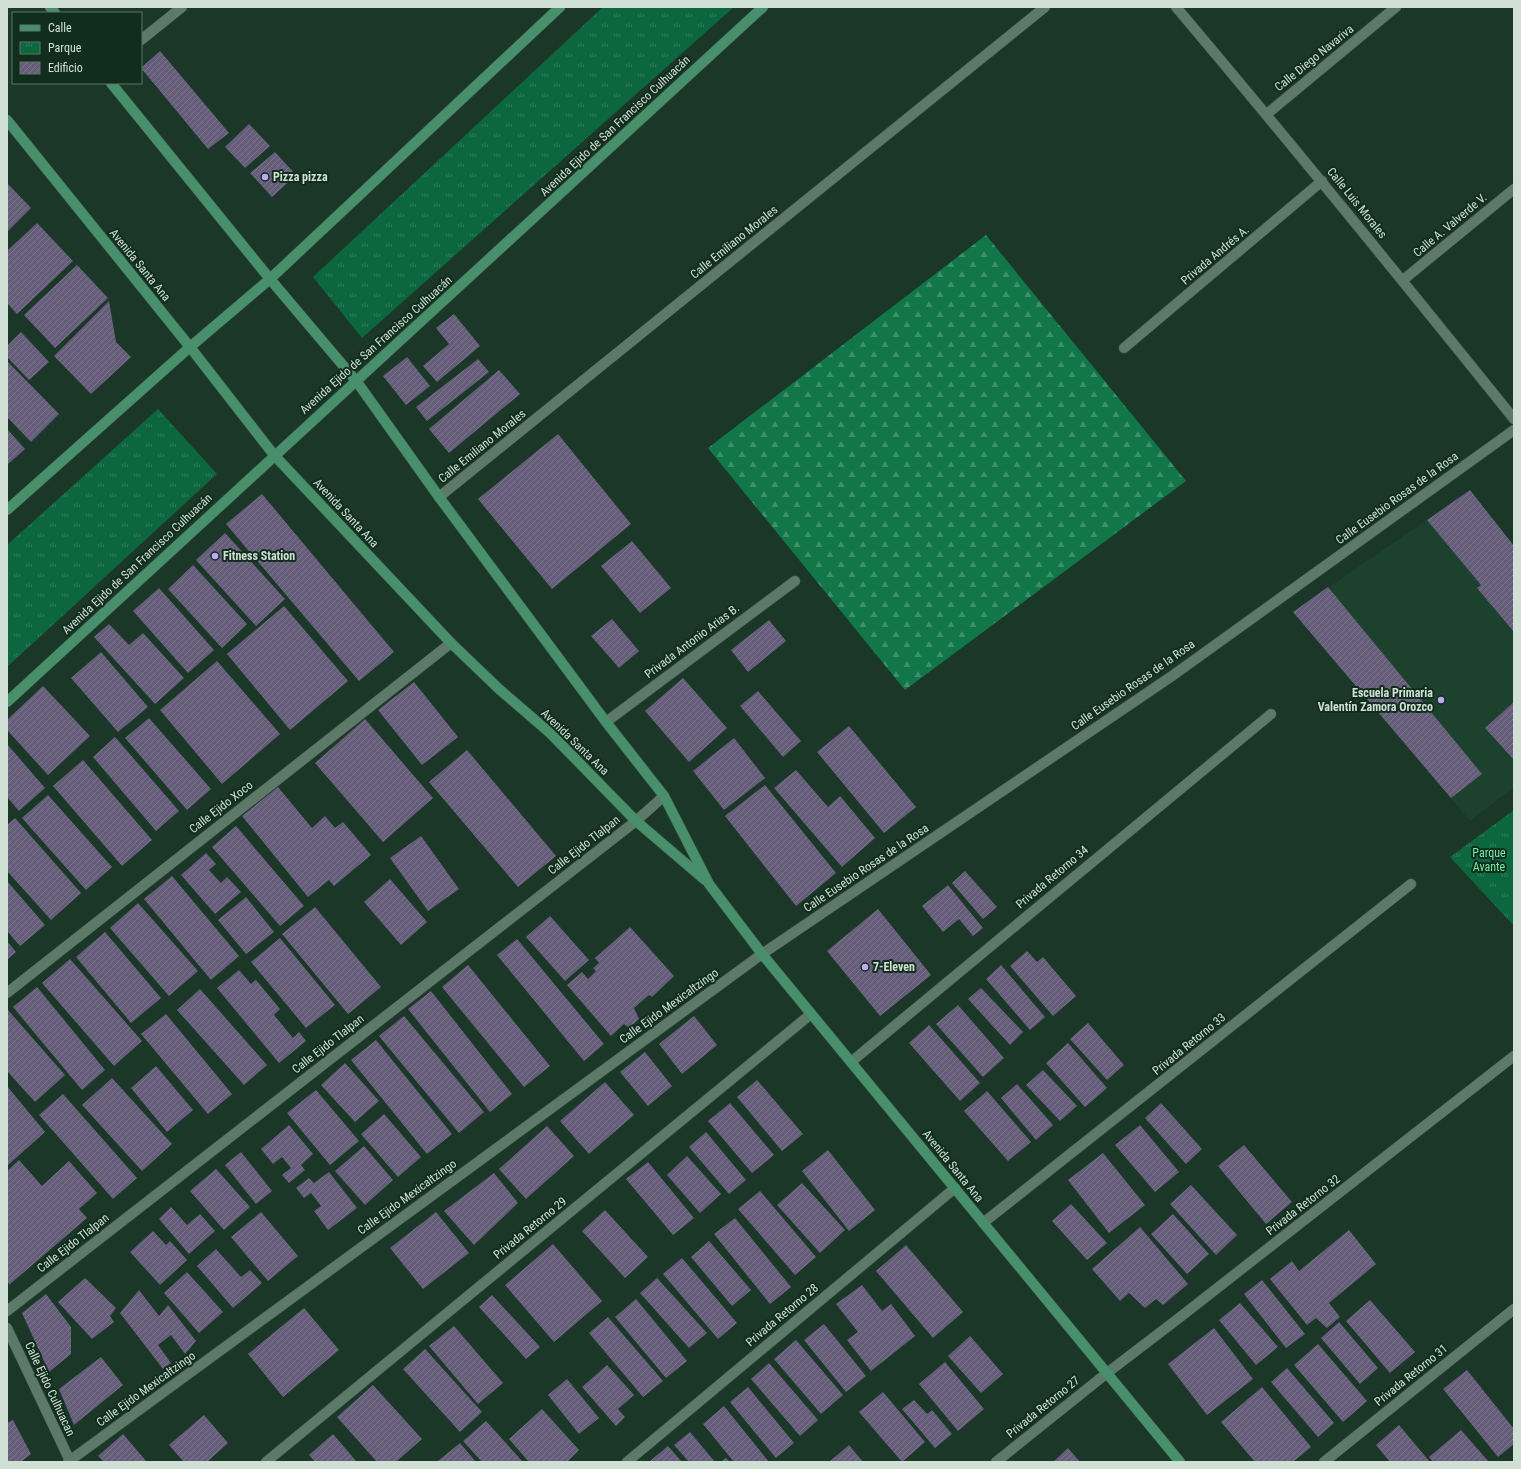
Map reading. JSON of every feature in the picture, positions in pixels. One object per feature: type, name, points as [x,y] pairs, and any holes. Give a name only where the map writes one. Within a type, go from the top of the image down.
[{"type":"main road","points":[[7,510],[270,278],[560,7]]},
{"type":"main road","name":"Avenida Ejido de San Francisco Culhuacán","points":[[7,702],[763,7]]},
{"type":"main road","name":"Avenida Santa Ana","points":[[112,84],[356,382],[439,497],[606,722],[664,796],[709,884],[762,954],[1180,1462]]},
{"type":"main road","name":"Avenida Santa Ana","points":[[8,125],[190,347],[274,455],[451,643],[499,689],[550,733],[636,821],[709,884]]},
{"type":"street","points":[[142,39],[182,7]]},
{"type":"street","name":"Calle Emiliano Morales","points":[[439,497],[1045,7]]},
{"type":"street","name":"Calle Luis Morales","points":[[1176,7],[1322,181],[1514,420]]},
{"type":"street","name":"Calle Diego Navariva","points":[[1267,114],[1396,7]]},
{"type":"street","name":"Privada Andrés A.","points":[[1124,348],[1322,181]]},
{"type":"street","name":"Calle A. Valverde V.","points":[[1403,280],[1514,189]]},
{"type":"street","name":"Calle Eusebio Rosas de la Rosa","points":[[762,954],[1172,676],[1514,430]]},
{"type":"street","name":"Privada Antonio Arias B.","points":[[606,722],[795,581]]},
{"type":"street","name":"Calle Ejido Xoco","points":[[7,993],[451,643]]},
{"type":"street","name":"Privada Retorno 34","points":[[850,1062],[1271,714]]},
{"type":"street","name":"Calle Ejido Tlalpan","points":[[7,1311],[636,821],[664,796]]},
{"type":"street","name":"Privada Retorno 33","points":[[983,1223],[1410,884]]},
{"type":"street","name":"Calle Ejido Mexicaltzingo","points":[[69,1461],[762,954]]},
{"type":"street","name":"Privada Retorno 29","points":[[266,1462],[811,1014]]},
{"type":"street","name":"Privada Retorno 32","points":[[1107,1373],[1514,1056]]},
{"type":"street","name":"Privada Retorno 28","points":[[627,1462],[955,1188]]},
{"type":"street","name":"Privada Retorno 31","points":[[1324,1462],[1514,1308]]},
{"type":"street","name":"Calle Ejido Culhuacan","points":[[7,1328],[69,1461]]},
{"type":"street","name":"Privada Retorno 27","points":[[996,1462],[1107,1373]]},
{"type":"shaded area","name":"Escuela Primaria Valentín Zamora Orozco","points":[[1470,490],[1514,546],[1514,787],[1470,821],[1293,612]]},
{"type":"green space","points":[[603,7],[734,7],[362,338],[313,277]]},
{"type":"green space","points":[[986,235],[1186,481],[905,690],[708,448]]},
{"type":"green space","points":[[158,409],[217,474],[7,667],[7,545]]},
{"type":"green space","name":"Parque Avante","points":[[1514,810],[1514,926],[1450,857]]},
{"type":"building","points":[[160,51],[229,133],[208,149],[142,69],[142,67]]},
{"type":"building","points":[[249,124],[270,146],[245,168],[225,147]]},
{"type":"building","points":[[275,152],[296,175],[272,197],[250,173]]},
{"type":"building","points":[[7,183],[31,208],[7,232]]},
{"type":"building","points":[[37,223],[73,261],[17,314],[7,303],[7,251]]},
{"type":"building","points":[[77,265],[108,298],[55,348],[24,315]]},
{"type":"building","points":[[109,301],[116,342],[131,357],[91,394],[54,356]]},
{"type":"building","points":[[454,314],[480,346],[437,382],[423,366],[449,344],[436,328]]},
{"type":"building","points":[[21,332],[49,362],[29,380],[7,357],[7,346]]},
{"type":"building","points":[[407,357],[430,386],[406,405],[383,376]]},
{"type":"building","points":[[478,359],[489,372],[427,421],[416,407]]},
{"type":"building","points":[[7,361],[59,414],[31,442],[7,417]]},
{"type":"building","points":[[499,370],[520,394],[449,453],[429,429]]},
{"type":"building","points":[[7,429],[25,449],[7,465]]},
{"type":"building","points":[[558,434],[631,524],[552,589],[478,499]]},
{"type":"building","points":[[1470,490],[1514,546],[1514,632],[1477,588],[1481,585],[1427,520]]},
{"type":"building","points":[[262,494],[394,652],[359,681],[226,524]]},
{"type":"building","points":[[225,533],[285,599],[256,626],[196,560]]},
{"type":"building","points":[[632,541],[671,588],[640,613],[601,566]]},
{"type":"building","points":[[193,565],[247,624],[222,648],[168,589]]},
{"type":"building","points":[[1328,587],[1482,774],[1451,798],[1293,612]]},
{"type":"building","points":[[159,588],[214,650],[188,673],[133,611]]},
{"type":"building","points":[[284,606],[348,681],[290,730],[227,654]]},
{"type":"building","points":[[612,619],[639,651],[619,668],[591,636]]},
{"type":"building","points":[[769,620],[786,641],[748,672],[731,650]]},
{"type":"building","points":[[109,624],[129,645],[143,633],[184,678],[155,704],[94,637]]},
{"type":"building","points":[[101,652],[148,707],[118,732],[71,678]]},
{"type":"building","points":[[217,661],[280,734],[222,784],[160,710]]},
{"type":"building","points":[[683,678],[727,728],[689,762],[645,711]]},
{"type":"building","points":[[414,682],[458,737],[422,765],[378,710]]},
{"type":"building","points":[[43,686],[90,736],[48,775],[7,730],[7,720]]},
{"type":"building","points":[[758,691],[801,741],[783,757],[740,706]]},
{"type":"building","points":[[1514,702],[1514,760],[1485,728]]},
{"type":"building","points":[[149,718],[211,789],[187,810],[125,738]]},
{"type":"building","points":[[365,719],[433,798],[383,842],[315,763]]},
{"type":"building","points":[[849,726],[916,807],[884,833],[817,752]]},
{"type":"building","points":[[115,737],[179,811],[156,831],[93,757]]},
{"type":"building","points":[[734,738],[765,778],[724,810],[693,771]]},
{"type":"building","points":[[7,744],[45,788],[19,811],[7,797]]},
{"type":"building","points":[[467,750],[556,856],[518,887],[429,782]]},
{"type":"building","points":[[83,760],[152,840],[122,866],[53,786]]},
{"type":"building","points":[[796,770],[828,807],[840,796],[875,838],[842,867],[774,788]]},
{"type":"building","points":[[765,785],[836,873],[796,906],[725,816]]},
{"type":"building","points":[[278,787],[312,828],[325,816],[335,828],[343,822],[371,855],[334,886],[329,880],[308,897],[242,816]]},
{"type":"building","points":[[48,795],[112,867],[86,890],[22,818]]},
{"type":"building","points":[[15,818],[81,893],[51,920],[7,871],[7,825]]},
{"type":"building","points":[[236,826],[304,906],[280,926],[212,847]]},
{"type":"building","points":[[421,836],[459,889],[428,911],[390,858]]},
{"type":"building","points":[[206,853],[216,864],[209,870],[221,883],[227,877],[241,892],[215,914],[181,875]]},
{"type":"building","points":[[965,871],[997,907],[983,919],[952,883]]},
{"type":"building","points":[[172,876],[239,956],[211,980],[144,899]]},
{"type":"building","points":[[390,879],[427,922],[401,945],[364,902]]},
{"type":"building","points":[[7,881],[45,925],[20,946],[7,931]]},
{"type":"building","points":[[948,885],[983,928],[973,936],[959,919],[943,932],[922,906]]},
{"type":"building","points":[[246,897],[274,932],[246,954],[218,920]]},
{"type":"building","points":[[138,903],[198,971],[169,996],[110,928]]},
{"type":"building","points":[[315,907],[381,987],[348,1014],[282,934]]},
{"type":"building","points":[[878,909],[931,975],[880,1016],[827,951]]},
{"type":"building","points":[[550,916],[589,960],[565,981],[526,937]]},
{"type":"building","points":[[630,927],[674,976],[652,997],[649,995],[634,1008],[639,1019],[629,1028],[624,1024],[611,1036],[567,985],[582,972],[588,979],[596,971],[593,968],[599,963],[595,958]]},
{"type":"building","points":[[105,932],[161,998],[131,1023],[76,957]]},
{"type":"building","points":[[280,938],[335,1005],[306,1028],[251,962]]},
{"type":"building","points":[[517,939],[604,1044],[584,1061],[497,955]]},
{"type":"building","points":[[7,941],[16,952],[7,960]]},
{"type":"building","points":[[1027,951],[1037,962],[1043,957],[1076,996],[1053,1016],[1010,966]]},
{"type":"building","points":[[70,959],[142,1041],[114,1066],[42,983]]},
{"type":"building","points":[[468,965],[550,1066],[524,1087],[442,987]]},
{"type":"building","points":[[1001,965],[1045,1017],[1030,1030],[986,979]]},
{"type":"building","points":[[239,970],[251,984],[256,980],[280,1009],[274,1015],[293,1038],[299,1032],[306,1041],[279,1063],[217,988]]},
{"type":"building","points":[[37,987],[105,1070],[82,1090],[13,1007]]},
{"type":"building","points":[[981,988],[1023,1032],[1010,1045],[968,999]]},
{"type":"building","points":[[200,989],[267,1065],[244,1085],[177,1010]]},
{"type":"building","points":[[431,991],[512,1094],[490,1112],[408,1009]]},
{"type":"building","points":[[958,1005],[1004,1058],[983,1077],[936,1024]]},
{"type":"building","points":[[7,1009],[65,1075],[35,1102],[7,1071]]},
{"type":"building","points":[[166,1014],[232,1094],[208,1114],[141,1034]]},
{"type":"building","points":[[404,1016],[484,1112],[459,1133],[379,1036]]},
{"type":"building","points":[[694,1016],[717,1045],[682,1074],[659,1044]]},
{"type":"building","points":[[1088,1023],[1124,1065],[1107,1080],[1070,1039]]},
{"type":"building","points":[[929,1025],[980,1083],[960,1101],[909,1043]]},
{"type":"building","points":[[376,1040],[452,1134],[427,1154],[351,1060]]},
{"type":"building","points":[[1068,1043],[1107,1088],[1085,1107],[1046,1063]]},
{"type":"building","points":[[645,1052],[672,1086],[648,1106],[620,1072]]},
{"type":"building","points":[[345,1063],[379,1101],[355,1122],[321,1085]]},
{"type":"building","points":[[156,1066],[193,1110],[167,1132],[131,1088]]},
{"type":"building","points":[[1043,1070],[1077,1106],[1060,1121],[1026,1085]]},
{"type":"building","points":[[112,1078],[172,1144],[142,1171],[82,1105]]},
{"type":"building","points":[[757,1080],[803,1134],[782,1151],[737,1097]]},
{"type":"building","points":[[605,1082],[634,1115],[589,1154],[560,1121]]},
{"type":"building","points":[[1017,1084],[1053,1125],[1036,1140],[1001,1098]]},
{"type":"building","points":[[7,1086],[45,1132],[7,1166]]},
{"type":"building","points":[[316,1090],[359,1141],[330,1165],[287,1113]]},
{"type":"building","points":[[987,1091],[1031,1142],[1008,1161],[964,1111]]},
{"type":"building","points":[[63,1094],[137,1178],[113,1199],[39,1115]]},
{"type":"building","points":[[730,1103],[774,1155],[752,1173],[708,1121]]},
{"type":"building","points":[[1161,1103],[1202,1149],[1186,1164],[1145,1118]]},
{"type":"building","points":[[384,1114],[421,1157],[398,1177],[361,1134]]},
{"type":"building","points":[[289,1125],[313,1154],[301,1165],[305,1170],[289,1183],[282,1175],[291,1168],[282,1157],[273,1164],[261,1149]]},
{"type":"building","points":[[1140,1125],[1179,1172],[1155,1192],[1115,1145]]},
{"type":"building","points":[[547,1126],[574,1156],[526,1199],[499,1169]]},
{"type":"building","points":[[706,1132],[746,1180],[729,1194],[689,1147]]},
{"type":"building","points":[[1244,1145],[1292,1202],[1266,1224],[1218,1166]]},
{"type":"building","points":[[364,1146],[393,1180],[365,1205],[335,1171]]},
{"type":"building","points":[[828,1150],[875,1210],[849,1231],[802,1171]]},
{"type":"building","points":[[241,1152],[272,1191],[256,1204],[225,1165]]},
{"type":"building","points":[[1103,1153],[1145,1205],[1109,1233],[1068,1180]]},
{"type":"building","points":[[687,1156],[721,1194],[700,1213],[667,1175]]},
{"type":"building","points":[[19,1160],[42,1186],[69,1161],[97,1193],[79,1209],[87,1218],[9,1285],[7,1278],[7,1171]]},
{"type":"building","points":[[648,1162],[694,1218],[673,1235],[626,1179]]},
{"type":"building","points":[[216,1169],[250,1207],[224,1230],[190,1191]]},
{"type":"building","points":[[329,1172],[357,1208],[328,1230],[314,1211],[321,1206],[311,1193],[304,1198],[296,1188],[309,1178],[314,1183]]},
{"type":"building","points":[[494,1173],[518,1203],[474,1245],[444,1211]]},
{"type":"building","points":[[802,1183],[845,1230],[820,1253],[777,1205]]},
{"type":"building","points":[[1191,1185],[1237,1235],[1216,1255],[1170,1204]]},
{"type":"building","points":[[760,1191],[816,1257],[795,1275],[738,1209]]},
{"type":"building","points":[[1071,1204],[1107,1243],[1087,1260],[1052,1221]]},
{"type":"building","points":[[171,1207],[187,1225],[200,1214],[215,1231],[189,1254],[159,1219]]},
{"type":"building","points":[[605,1210],[648,1257],[625,1278],[582,1231]]},
{"type":"building","points":[[261,1212],[298,1256],[268,1281],[231,1237]]},
{"type":"building","points":[[436,1212],[469,1253],[423,1289],[390,1248]]},
{"type":"building","points":[[1173,1214],[1209,1254],[1187,1274],[1151,1234]]},
{"type":"building","points":[[735,1218],[791,1287],[770,1304],[714,1234]]},
{"type":"building","points":[[1140,1227],[1188,1284],[1163,1305],[1156,1299],[1145,1308],[1129,1293],[1120,1301],[1092,1269]]},
{"type":"building","points":[[1349,1230],[1376,1264],[1329,1303],[1340,1317],[1327,1328],[1316,1318],[1307,1325],[1270,1279],[1292,1261],[1299,1271]]},
{"type":"building","points":[[153,1231],[166,1245],[170,1241],[187,1260],[160,1285],[130,1252]]},
{"type":"building","points":[[709,1241],[751,1290],[732,1306],[691,1257]]},
{"type":"building","points":[[553,1244],[602,1301],[554,1342],[505,1285]]},
{"type":"building","points":[[906,1245],[963,1312],[933,1338],[876,1271]]},
{"type":"building","points":[[216,1249],[241,1277],[250,1270],[262,1283],[233,1308],[197,1266]]},
{"type":"building","points":[[682,1258],[737,1323],[718,1339],[663,1274]]},
{"type":"building","points":[[187,1272],[223,1312],[199,1333],[164,1293]]},
{"type":"building","points":[[85,1278],[116,1308],[110,1316],[114,1322],[92,1339],[58,1302]]},
{"type":"building","points":[[657,1278],[707,1333],[689,1348],[640,1293]]},
{"type":"building","points":[[1262,1280],[1305,1334],[1286,1348],[1244,1294]]},
{"type":"building","points":[[862,1285],[882,1311],[891,1304],[915,1336],[871,1371],[847,1340],[858,1332],[836,1304]]},
{"type":"building","points":[[139,1290],[159,1316],[168,1305],[196,1341],[185,1354],[171,1335],[158,1345],[171,1363],[163,1369],[120,1313]]},
{"type":"building","points":[[46,1294],[71,1327],[71,1354],[49,1372],[22,1313]]},
{"type":"building","points":[[492,1295],[540,1347],[526,1359],[479,1307]]},
{"type":"building","points":[[636,1299],[687,1361],[666,1378],[615,1317]]},
{"type":"building","points":[[1370,1300],[1415,1352],[1390,1373],[1346,1321]]},
{"type":"building","points":[[1240,1303],[1278,1347],[1256,1365],[1219,1320]]},
{"type":"building","points":[[304,1308],[339,1350],[283,1397],[248,1354]]},
{"type":"building","points":[[608,1317],[663,1381],[643,1397],[589,1333]]},
{"type":"building","points":[[1339,1322],[1378,1368],[1360,1384],[1321,1338]]},
{"type":"building","points":[[824,1324],[866,1376],[846,1392],[804,1340]]},
{"type":"building","points":[[454,1326],[503,1383],[478,1404],[429,1346]]},
{"type":"building","points":[[1214,1328],[1253,1379],[1207,1415],[1168,1364]]},
{"type":"building","points":[[970,1336],[1003,1374],[981,1393],[948,1356]]},
{"type":"building","points":[[796,1340],[843,1395],[821,1414],[774,1359]]},
{"type":"building","points":[[1318,1344],[1367,1401],[1343,1422],[1294,1365]]},
{"type":"building","points":[[425,1349],[482,1412],[460,1432],[403,1369]]},
{"type":"building","points":[[101,1357],[123,1385],[74,1425],[59,1389]]},
{"type":"building","points":[[945,1362],[984,1409],[958,1431],[919,1384]]},
{"type":"building","points":[[769,1363],[818,1420],[800,1436],[751,1379]]},
{"type":"building","points":[[607,1365],[634,1395],[618,1409],[625,1417],[616,1426],[582,1387]]},
{"type":"building","points":[[1287,1368],[1334,1423],[1318,1437],[1271,1382]]},
{"type":"building","points":[[1467,1370],[1514,1429],[1514,1444],[1498,1457],[1443,1389]]},
{"type":"building","points":[[567,1379],[599,1418],[579,1434],[548,1395]]},
{"type":"building","points":[[373,1385],[422,1439],[396,1462],[377,1462],[337,1417]]},
{"type":"building","points":[[748,1387],[794,1443],[776,1458],[730,1402]]},
{"type":"building","points":[[1262,1387],[1311,1447],[1293,1462],[1255,1462],[1221,1422]]},
{"type":"building","points":[[883,1392],[925,1442],[902,1462],[859,1412]]},
{"type":"building","points":[[914,1400],[927,1414],[932,1410],[952,1434],[935,1448],[902,1409]]},
{"type":"building","points":[[724,1406],[769,1462],[734,1462],[703,1424]]},
{"type":"building","points":[[542,1409],[579,1450],[567,1462],[529,1462],[509,1439]]},
{"type":"building","points":[[204,1415],[228,1443],[207,1462],[184,1462],[169,1445]]},
{"type":"building","points":[[13,1420],[31,1454],[21,1462],[7,1462],[7,1423]]},
{"type":"building","points":[[486,1421],[523,1462],[482,1462],[463,1441]]},
{"type":"building","points":[[1399,1425],[1430,1462],[1390,1462],[1376,1445]]},
{"type":"building","points":[[1461,1430],[1489,1462],[1433,1462],[1429,1457]]},
{"type":"building","points":[[690,1432],[715,1462],[689,1462],[674,1445]]},
{"type":"building","points":[[123,1434],[147,1462],[104,1462],[98,1456]]},
{"type":"building","points":[[333,1434],[357,1462],[315,1462],[309,1455]]},
{"type":"building","points":[[460,1443],[476,1462],[438,1461]]},
{"type":"building","points":[[849,1445],[863,1462],[829,1462]]},
{"type":"building","points":[[668,1446],[682,1462],[650,1462],[650,1461]]},
{"type":"building","points":[[1068,1448],[1080,1462],[1053,1462]]},
{"type":"building","points":[[726,1458],[730,1462],[721,1462]]},
{"type":"place","name":"Pizza pizza","points":[[265,177]]},
{"type":"place","name":"Fitness Station","points":[[215,556]]},
{"type":"place","name":"Escuela Primaria Valentín Zamora Orozco","points":[[1441,700]]},
{"type":"place","name":"7-Eleven","points":[[865,967]]}]
